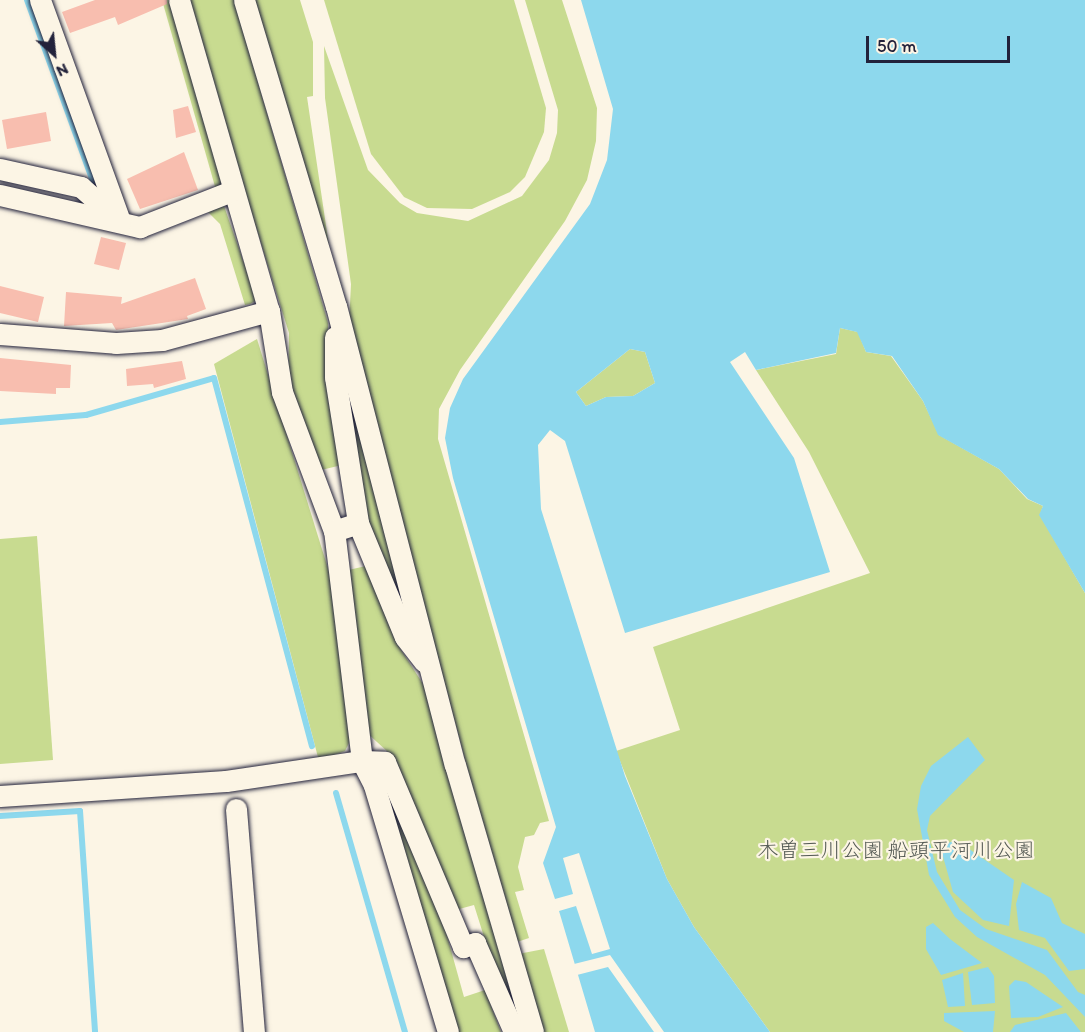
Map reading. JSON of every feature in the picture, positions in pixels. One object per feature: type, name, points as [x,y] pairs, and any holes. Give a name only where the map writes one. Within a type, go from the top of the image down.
[{"type":"street","points":[[40,0],[120,221]]},
{"type":"street","points":[[179,0],[232,191],[269,310],[282,392],[334,531],[362,761],[374,785],[448,1032]]},
{"type":"street","points":[[244,0],[336,306],[428,666],[533,1032]]},
{"type":"street","points":[[0,169],[81,186],[120,221]]},
{"type":"street","points":[[0,195],[140,227],[232,191]]},
{"type":"street","points":[[336,306],[335,376],[358,523],[405,637],[428,666]]},
{"type":"street","points":[[0,334],[116,343],[162,340],[269,310]]},
{"type":"street","points":[[334,531],[358,523]]},
{"type":"street","points":[[0,796],[226,781],[362,761],[385,762],[463,947],[475,943],[514,1032]]},
{"type":"street","points":[[236,809],[254,1032]]},
{"type":"green space","points":[[162,0],[175,0],[225,181],[216,190]]},
{"type":"green space","points":[[185,0],[234,0],[328,323],[328,378],[342,465],[317,471],[288,393],[289,333]]},
{"type":"green space","points":[[254,0],[300,0],[313,42],[313,96],[307,97],[332,266]]},
{"type":"green space","points":[[324,0],[514,0],[546,108],[544,132],[525,177],[510,192],[472,209],[427,208],[404,197],[371,154]]},
{"type":"green space","points":[[525,0],[562,0],[597,108],[596,141],[587,180],[565,221],[460,370],[439,409],[438,439],[549,821],[540,823],[534,835],[525,837],[518,867],[524,890],[515,892],[529,938],[514,943],[349,325],[351,284],[325,98],[324,46],[368,170],[400,203],[417,213],[468,221],[522,196],[549,160],[557,133],[558,110]]},
{"type":"green space","points":[[224,206],[257,300],[250,304],[245,305],[220,224],[208,212]]},
{"type":"green space","name":"木曽三川公園 船頭平河川公園","points":[[840,328],[858,332],[866,352],[891,356],[923,401],[939,435],[999,469],[1027,499],[1043,506],[1040,515],[1085,593],[1085,1032],[770,1032],[694,927],[667,879],[616,751],[680,730],[653,647],[870,573],[809,452],[756,370],[836,354]]},
{"type":"green space","points":[[257,339],[330,575],[351,739],[345,751],[319,761],[214,364]]},
{"type":"green space","points":[[630,349],[645,352],[655,383],[633,396],[606,397],[586,406],[576,392]]},
{"type":"green space","points":[[344,375],[408,625],[386,581],[367,516]]},
{"type":"green space","points":[[37,536],[53,760],[0,764],[0,539]]},
{"type":"green space","points":[[366,566],[396,642],[425,687],[523,1032],[502,994],[474,905],[452,911],[389,753],[365,731],[344,571]]},
{"type":"green space","points":[[376,768],[439,907],[464,997],[485,990],[501,1032],[455,1032]]},
{"type":"green space","points":[[544,949],[569,1032],[541,1032],[518,954]]},
{"type":"water","points":[[581,0],[1085,0],[1085,593],[1039,515],[1043,506],[1028,499],[999,469],[938,435],[923,401],[892,356],[866,352],[857,332],[840,328],[836,353],[756,370],[745,352],[730,362],[794,458],[830,572],[625,633],[565,441],[550,430],[538,445],[541,509],[625,776],[667,879],[694,927],[770,1032],[595,1032],[559,911],[576,906],[592,954],[610,949],[579,853],[563,858],[573,894],[555,899],[543,863],[556,827],[453,478],[445,438],[450,408],[463,379],[590,204],[607,160],[613,109]],"holes":[[[630,349],[645,352],[655,383],[633,396],[606,397],[586,406],[576,392]]]},
{"type":"water","points":[[968,737],[985,760],[930,816],[927,830],[937,872],[960,910],[986,929],[1047,950],[1078,992],[1085,995],[1085,1017],[1045,975],[977,937],[955,917],[929,875],[917,809],[921,786],[931,766]]},
{"type":"water","points":[[956,840],[1014,880],[1009,926],[983,920],[953,892],[940,846]]},
{"type":"water","points":[[1022,882],[1051,898],[1062,923],[1085,934],[1085,969],[1069,971],[1045,938],[1019,930],[1016,904]]},
{"type":"water","points":[[933,923],[982,963],[941,975],[926,949],[926,927]]},
{"type":"water","points":[[988,967],[994,976],[995,1003],[972,1005],[968,972]]},
{"type":"water","points":[[963,973],[965,1006],[948,1007],[942,980]]},
{"type":"water","points":[[1015,980],[1026,982],[1063,1007],[1038,1017],[1011,1018],[1009,986]]},
{"type":"water","points":[[995,1011],[993,1032],[964,1032],[944,1021],[944,1013]]},
{"type":"water","points":[[1066,1013],[1081,1032],[1010,1032],[1015,1025]]},
{"type":"pier","points":[[610,955],[664,1032],[654,1032],[608,967],[577,975],[574,964]]},
{"type":"building","points":[[95,0],[167,0],[167,4],[118,25],[115,17],[70,33],[62,12]]},
{"type":"building","points":[[188,106],[196,132],[176,138],[173,110]]},
{"type":"building","points":[[46,112],[51,141],[7,149],[2,120]]},
{"type":"building","points":[[184,152],[198,190],[140,209],[127,179]]},
{"type":"building","points":[[101,237],[126,243],[119,270],[94,264]]},
{"type":"building","points":[[195,278],[206,309],[187,316],[188,319],[116,330],[112,323],[64,326],[66,292],[122,297],[121,304]]},
{"type":"building","points":[[0,286],[44,297],[38,322],[0,313]]},
{"type":"building","points":[[0,358],[71,365],[70,388],[56,388],[56,394],[0,391]]},
{"type":"building","points":[[182,361],[186,379],[154,388],[153,384],[127,386],[126,369]]},
{"type":"waterway","points":[[27,0],[93,181]]},
{"type":"waterway","points":[[0,422],[86,415],[214,378],[312,746]]},
{"type":"waterway","points":[[336,793],[405,1032]]},
{"type":"waterway","points":[[0,816],[80,811],[95,1032]]}]
